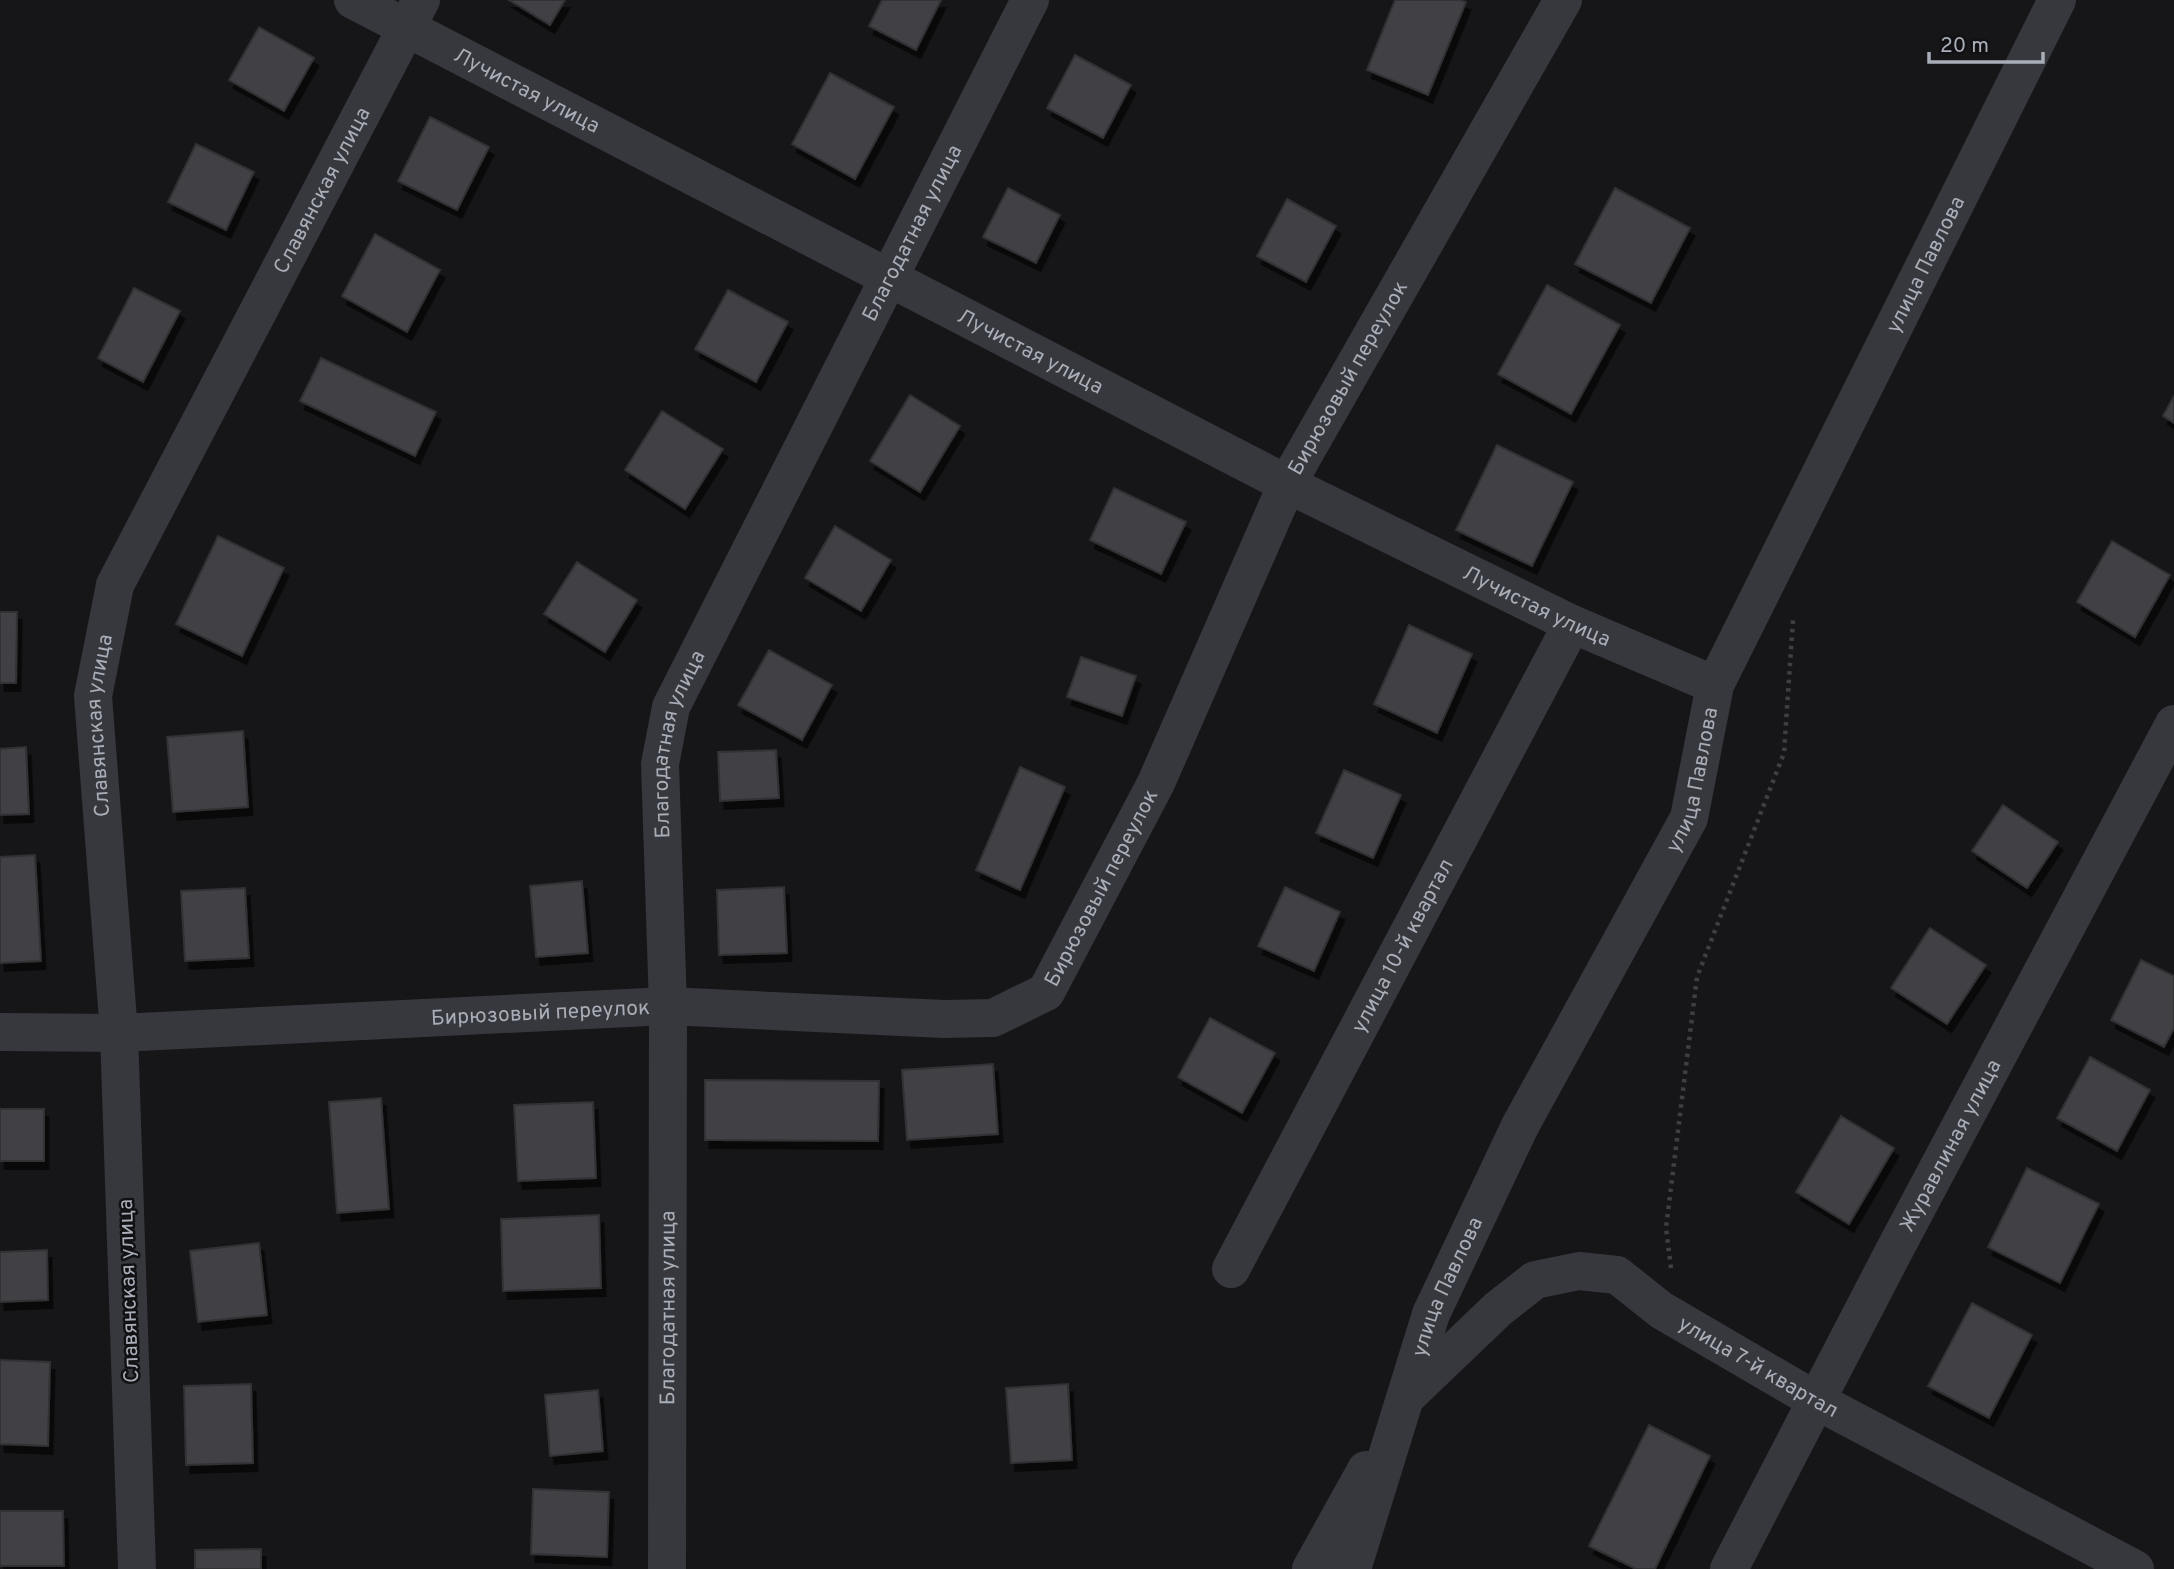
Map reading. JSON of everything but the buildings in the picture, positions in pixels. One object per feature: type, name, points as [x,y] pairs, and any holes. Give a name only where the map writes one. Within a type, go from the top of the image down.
[{"type":"street","name":"Лучистая улица","points":[[353,0],[414,14],[887,278],[1287,484],[1572,624],[1715,685]]},
{"type":"street","name":"Благодатная улица","points":[[667,1569],[668,1006],[660,764],[671,706],[1030,0]]},
{"type":"street","name":"Бирюзовый переулок","points":[[0,1032],[119,1033],[668,1006],[944,1020],[993,1018],[1046,992],[1156,783],[1287,484],[1563,0]]},
{"type":"street","name":"улица Павлова","points":[[1352,1569],[1432,1314],[1520,1126],[1689,818],[1715,685],[2057,0]]},
{"type":"street","name":"Славянская улица","points":[[137,1569],[119,1033],[93,696],[115,585],[414,14]]},
{"type":"street","name":"улица 10-й квартал","points":[[1231,1269],[1572,624]]},
{"type":"street","name":"Журавлиная улица","points":[[1729,1569],[2174,724]]},
{"type":"street","name":"улица 7-й квартал","points":[[1405,1398],[1498,1309],[1535,1280],[1579,1271],[1616,1275],[1661,1310],[1816,1401],[2135,1569]]},
{"type":"street","points":[[1311,1569],[1405,1398]]},
{"type":"path","points":[[1677,1319],[1666,1228],[1697,977],[1784,753],[1794,608]]}]
